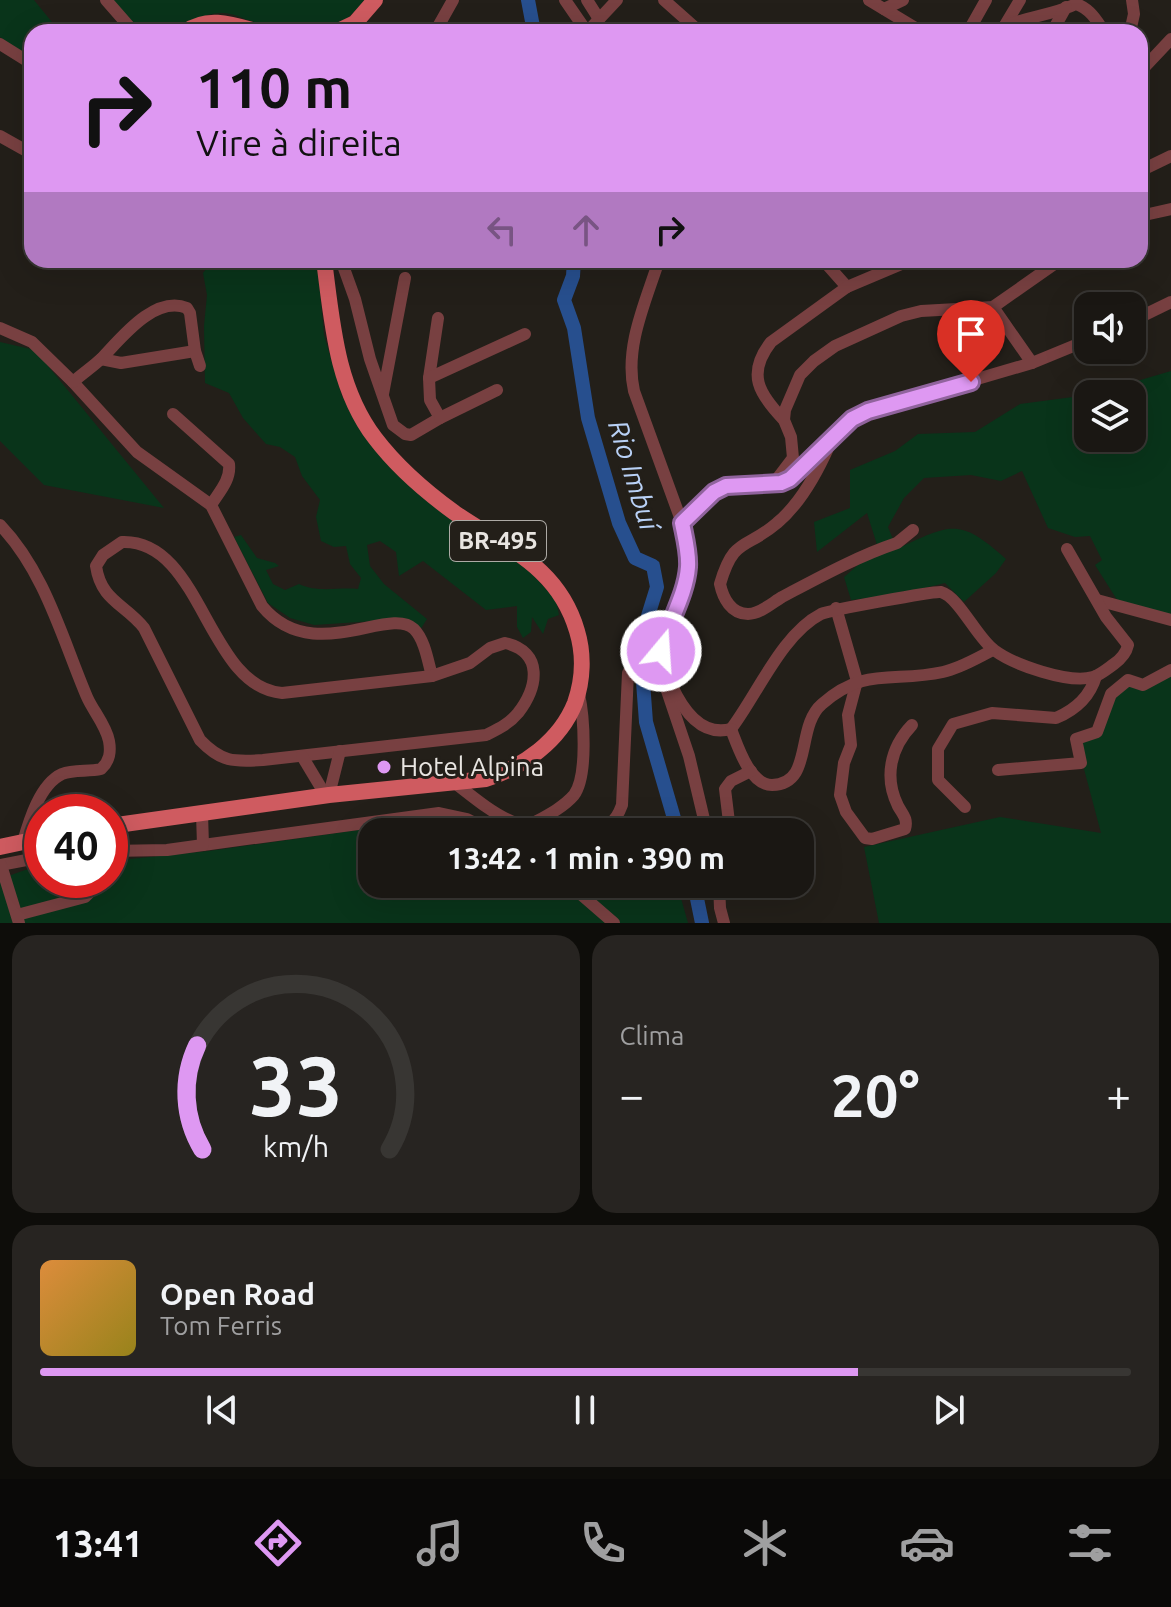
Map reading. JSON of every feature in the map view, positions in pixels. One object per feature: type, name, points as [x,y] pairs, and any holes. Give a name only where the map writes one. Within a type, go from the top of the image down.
[{"type":"main road","points":[[353,24],[375,0]]},
{"type":"main road","points":[[204,24],[228,24]]},
{"type":"main road","name":"BR-495","points":[[128,824],[328,796],[486,779],[507,772],[534,755],[551,739],[573,707],[579,691],[583,658],[579,635],[565,598],[551,580],[534,564],[453,511],[418,483],[375,438],[358,411],[332,334],[325,268]]},
{"type":"main road","points":[[0,847],[23,842]]},
{"type":"street","points":[[106,0],[127,24]]},
{"type":"street","points":[[440,24],[453,0]]},
{"type":"street","points":[[565,0],[582,24]]},
{"type":"street","points":[[587,0],[599,19]]},
{"type":"street","points":[[594,24],[617,0]]},
{"type":"street","points":[[664,0],[691,24]]},
{"type":"street","points":[[869,0],[909,24]]},
{"type":"street","points":[[884,9],[903,0]]},
{"type":"street","points":[[972,24],[986,0]]},
{"type":"street","points":[[1003,24],[1020,0]]},
{"type":"street","points":[[1132,0],[1132,24]]},
{"type":"street","points":[[1014,24],[1076,4],[1083,6],[1098,24]]},
{"type":"street","points":[[1056,24],[1066,5]]},
{"type":"street","points":[[1148,63],[1171,39]]},
{"type":"street","points":[[0,44],[24,59]]},
{"type":"street","points":[[0,136],[24,150]]},
{"type":"street","points":[[1148,167],[1171,156]]},
{"type":"street","points":[[1148,214],[1171,209]]},
{"type":"street","points":[[343,268],[393,425],[411,435],[497,390]]},
{"type":"street","points":[[649,664],[687,576],[688,555],[682,523],[634,391],[630,371],[633,349],[657,268]]},
{"type":"street","points":[[830,268],[847,287]]},
{"type":"street","points":[[774,483],[793,458],[791,437],[784,420],[766,401],[758,384],[756,369],[762,354],[771,342],[847,287],[887,268]]},
{"type":"street","points":[[784,420],[785,410],[800,375],[835,346],[901,316],[921,311],[993,307],[1049,268]]},
{"type":"street","points":[[382,397],[405,278]]},
{"type":"street","points":[[1146,314],[1171,302]]},
{"type":"street","points":[[73,382],[101,359],[133,324],[154,313],[179,306],[187,308],[190,313],[200,366]]},
{"type":"street","points":[[993,307],[1032,363]]},
{"type":"street","points":[[438,318],[429,378],[430,400],[440,418]]},
{"type":"street","points":[[0,328],[32,342],[137,452],[211,505],[262,606],[273,619],[300,632],[317,634],[395,624],[409,626],[420,638],[432,676]]},
{"type":"street","points":[[429,378],[525,334]]},
{"type":"street","points":[[682,523],[714,492],[726,486],[781,483],[799,472],[852,419],[868,411],[1032,363],[1074,346]]},
{"type":"street","points":[[101,359],[121,363],[195,351]]},
{"type":"street","points":[[173,414],[229,464],[230,472],[211,505]]},
{"type":"street","points":[[834,435],[811,480],[778,522],[734,551],[720,584],[728,604],[742,613],[760,611],[897,543],[913,530]]},
{"type":"street","points":[[0,525],[42,588],[91,707],[103,725],[110,744],[110,756],[101,769],[63,774],[52,781],[33,814],[23,842]]},
{"type":"street","points":[[122,542],[130,542],[144,546],[170,564],[230,658],[249,681],[262,689],[282,693],[432,676],[470,663],[490,648],[505,643],[525,650],[532,661],[534,674],[527,698],[517,714],[486,735],[340,751],[241,762],[212,753],[200,740],[144,628],[103,591],[96,566],[103,555],[122,542]]},
{"type":"street","points":[[616,818],[622,805],[630,669],[649,664],[663,667],[680,703],[692,719],[703,727],[719,731],[731,729],[784,649],[801,629],[818,615],[836,608],[936,591],[945,593],[993,650],[1061,677],[1077,679],[1096,676],[1119,660],[1128,645],[1067,549]]},
{"type":"street","points":[[1097,600],[1171,620]]},
{"type":"street","points":[[836,608],[857,681],[848,715],[851,745],[844,763],[840,795],[846,812],[861,835],[872,839],[905,829],[906,819],[890,785],[890,772],[892,756],[912,725]]},
{"type":"street","points":[[731,729],[757,780],[768,785],[793,778],[798,772],[804,737],[813,715],[820,705],[857,681],[941,672],[993,650]]},
{"type":"street","points":[[649,664],[689,756],[704,818]]},
{"type":"street","points":[[998,770],[1081,763],[1076,739],[1097,732],[1111,694],[1128,680],[1143,685],[1171,670]]},
{"type":"street","points":[[965,807],[938,780],[938,749],[953,724],[992,713],[1056,718],[1066,714],[1087,696],[1096,676]]},
{"type":"street","points":[[540,818],[572,798],[579,784],[583,730],[579,691]]},
{"type":"street","points":[[328,796],[340,751]]},
{"type":"street","points":[[302,756],[328,796]]},
{"type":"street","points":[[729,818],[725,789],[731,781],[751,771]]},
{"type":"street","points":[[455,783],[500,818]]},
{"type":"street","points":[[402,818],[439,813],[462,818]]},
{"type":"street","points":[[202,814],[203,845]]},
{"type":"street","points":[[128,851],[167,850],[358,824]]},
{"type":"street","points":[[24,860],[0,865],[18,919],[82,898]]},
{"type":"street","points":[[585,898],[614,923]]},
{"type":"street","points":[[720,898],[724,923]]},
{"type":"green space","points":[[0,0],[34,0],[54,24],[24,24],[24,53],[0,37]]},
{"type":"green space","points":[[112,0],[364,0],[338,24],[263,24],[225,13],[209,15],[187,24],[135,24]]},
{"type":"green space","points":[[207,268],[318,268],[324,335],[342,396],[363,433],[522,563],[556,600],[559,615],[548,619],[543,634],[532,617],[531,632],[523,638],[517,627],[517,606],[486,610],[423,561],[399,576],[396,552],[380,541],[367,545],[370,566],[384,584],[427,619],[420,630],[389,620],[314,625],[290,618],[268,603],[234,537],[241,535],[257,558],[279,566],[266,570],[273,584],[285,590],[299,584],[320,589],[358,589],[361,578],[350,564],[346,546],[334,547],[321,541],[316,517],[320,500],[302,476],[295,457],[280,447],[266,444],[243,418],[229,393],[205,383],[207,295],[203,273]]},
{"type":"green space","points":[[0,342],[35,350],[164,508],[44,485],[0,441]]},
{"type":"green space","points":[[1171,371],[1171,623],[1126,614],[1095,565],[1102,560],[1090,536],[1075,537],[1048,528],[1022,471],[1001,481],[971,475],[924,478],[904,498],[888,527],[897,549],[930,534],[954,529],[977,536],[1006,559],[996,573],[964,602],[945,583],[900,594],[851,600],[844,577],[878,548],[867,513],[817,552],[814,522],[850,508],[850,470],[895,451],[918,434],[975,432],[1020,404],[1074,397],[1074,452],[1146,452],[1146,380],[1140,380]]},
{"type":"green space","points":[[1171,667],[1171,923],[879,923],[864,847],[1000,817],[1101,833],[1076,739],[1094,732],[1108,692]]},
{"type":"green space","points":[[358,830],[358,898],[681,898],[688,923],[0,923],[0,879],[24,870],[24,898],[128,898],[128,859]]},
{"type":"waterway","name":"Rio Imbuí","points":[[528,0],[532,24]]},
{"type":"waterway","name":"Rio Imbuí","points":[[574,268],[564,300],[574,328],[588,418],[619,523],[635,558],[653,566],[657,587],[643,632],[643,682],[646,722],[674,818]]},
{"type":"waterway","name":"Rio Imbuí","points":[[697,898],[702,923]]},
{"type":"place","name":"Hotel Alpina","points":[[384,767]]},
{"type":"route","points":[[661,651],[689,565],[682,523],[714,492],[726,486],[781,483],[799,472],[852,419],[889,404],[971,382]]}]
